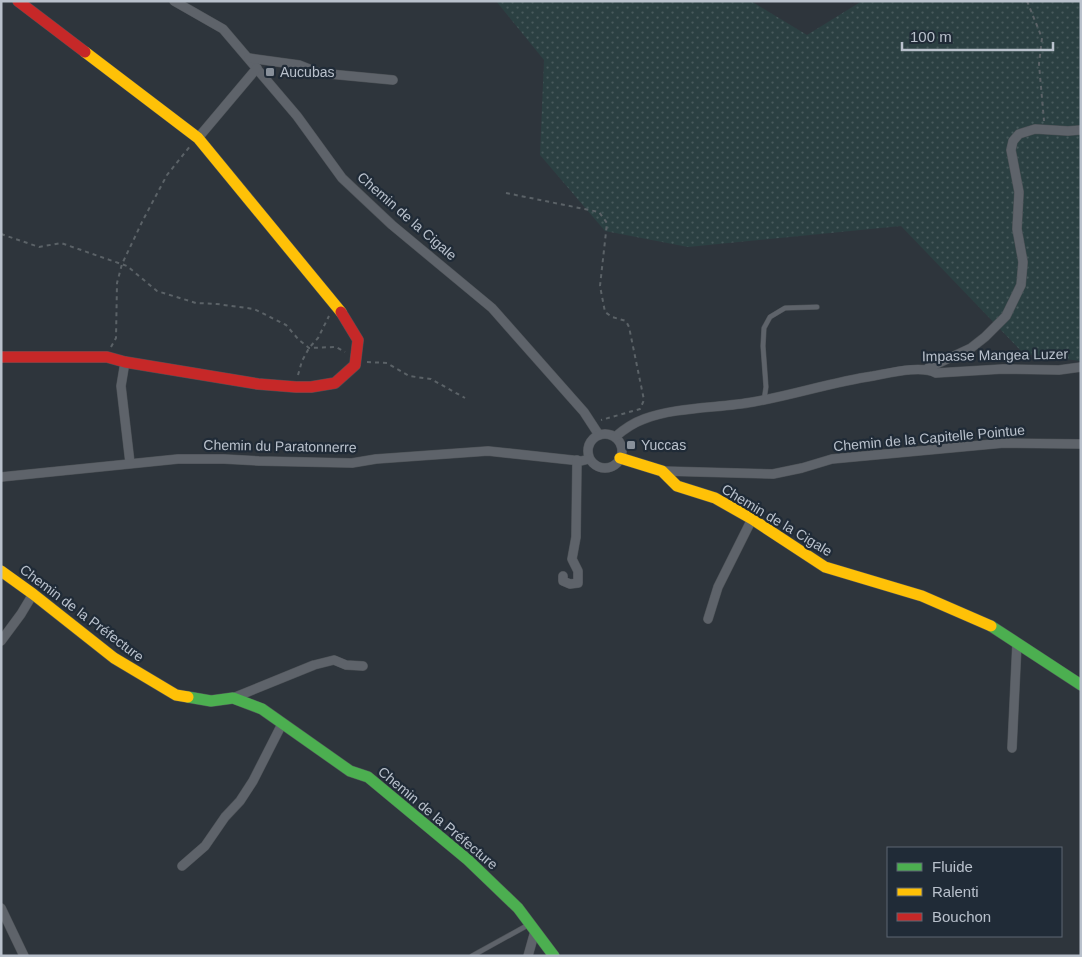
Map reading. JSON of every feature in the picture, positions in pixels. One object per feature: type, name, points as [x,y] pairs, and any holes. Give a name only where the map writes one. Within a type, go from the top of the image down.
[{"type":"street","points":[[1,358],[107,357],[125,362],[258,384],[311,387],[335,383],[355,365],[358,340],[344,316],[195,141],[18,1]]},
{"type":"street","name":"Chemin de la Cigale","points":[[174,1],[223,29],[297,116],[342,178],[392,225],[492,308],[584,412],[599,435]]},
{"type":"street","points":[[249,58],[299,65],[318,73],[393,80]]},
{"type":"street","points":[[195,141],[257,68]]},
{"type":"street","points":[[928,368],[971,348],[978,342],[1006,316],[1020,286],[1023,262],[1017,229],[1019,192],[1011,150],[1013,141],[1019,134],[1035,128],[1068,131],[1081,130]]},
{"type":"street","points":[[125,362],[121,386],[130,463]]},
{"type":"street","name":"Impasse Mangea Luzer","points":[[615,437],[644,419],[677,412],[734,406],[844,380],[928,368],[936,373],[1003,369],[1059,370],[1081,367]]},
{"type":"street","points":[[607,434],[615,437],[620,443],[622,451],[616,465],[609,468],[601,468],[594,465],[589,458],[588,447],[594,438],[607,434]]},
{"type":"street","name":"Chemin de la Capitelle Pointue","points":[[662,471],[772,474],[802,468],[832,458],[1004,443],[1081,444]]},
{"type":"street","name":"Chemin du Paratonnerre","points":[[1,477],[178,459],[352,463],[376,459],[488,451],[577,460],[589,458]]},
{"type":"street","name":"Chemin de la Cigale","points":[[620,458],[662,471],[676,486],[715,498],[752,519],[825,567],[922,596],[996,628],[1081,685]]},
{"type":"street","points":[[562,576],[563,581],[570,584],[578,583],[578,571],[572,559],[576,537],[577,460]]},
{"type":"street","points":[[708,619],[718,587],[752,519]]},
{"type":"street","name":"Chemin de la Préfecture","points":[[1,571],[114,658],[176,695],[211,701],[233,698],[262,709],[350,771],[368,777],[468,860],[518,908],[554,956]]},
{"type":"street","points":[[1,641],[33,594]]},
{"type":"street","points":[[1012,748],[1017,643]]},
{"type":"street","points":[[233,698],[314,664],[334,660],[346,665],[363,666]]},
{"type":"street","points":[[182,866],[205,846],[240,801],[282,724]]},
{"type":"street","points":[[1,908],[24,956]]},
{"type":"street","points":[[528,956],[532,927]]},
{"type":"lane","points":[[764,400],[766,387],[764,328],[770,317],[785,308],[818,307]]},
{"type":"lane","points":[[472,956],[532,927]]},
{"type":"path","points":[[1028,1],[1042,38],[1038,64],[1044,122],[1042,129]]},
{"type":"path","points":[[109,352],[116,338],[117,283],[122,264],[167,175],[195,141]]},
{"type":"path","points":[[506,193],[599,212],[606,223],[600,286],[605,312],[612,317],[626,321],[629,327],[644,400],[640,409],[591,423]]},
{"type":"path","points":[[1,234],[38,247],[61,243],[122,264],[127,266],[156,291],[196,303],[254,309],[286,325],[309,348],[336,348],[352,355]]},
{"type":"path","points":[[296,387],[302,361],[309,348],[318,338],[332,312]]},
{"type":"path","points":[[361,359],[368,363],[387,363],[409,376],[431,379],[465,398]]},
{"type":"green space","points":[[496,1],[751,1],[807,35],[862,1],[1081,1],[1081,361],[1024,354],[901,226],[688,247],[605,231],[540,155],[544,60]]},
{"type":"traffic: fast","points":[[991,626],[1081,685]]},
{"type":"traffic: fast","points":[[188,697],[211,701],[233,698],[262,709],[350,771],[368,777],[468,860],[518,908],[554,956]]},
{"type":"traffic: slow","points":[[85,52],[198,138],[341,312]]},
{"type":"traffic: slow","points":[[620,458],[662,471],[677,486],[715,498],[752,519],[825,567],[922,596],[991,626]]},
{"type":"traffic: slow","points":[[1,571],[114,658],[176,695],[188,697]]},
{"type":"traffic: jam","points":[[18,1],[85,52]]},
{"type":"traffic: jam","points":[[1,357],[107,357],[125,362],[258,384],[311,387],[335,383],[355,365],[358,340],[341,312]]},
{"type":"place","name":"Aucubas","points":[[270,72]]},
{"type":"place","name":"Yuccas","points":[[631,445]]}]
